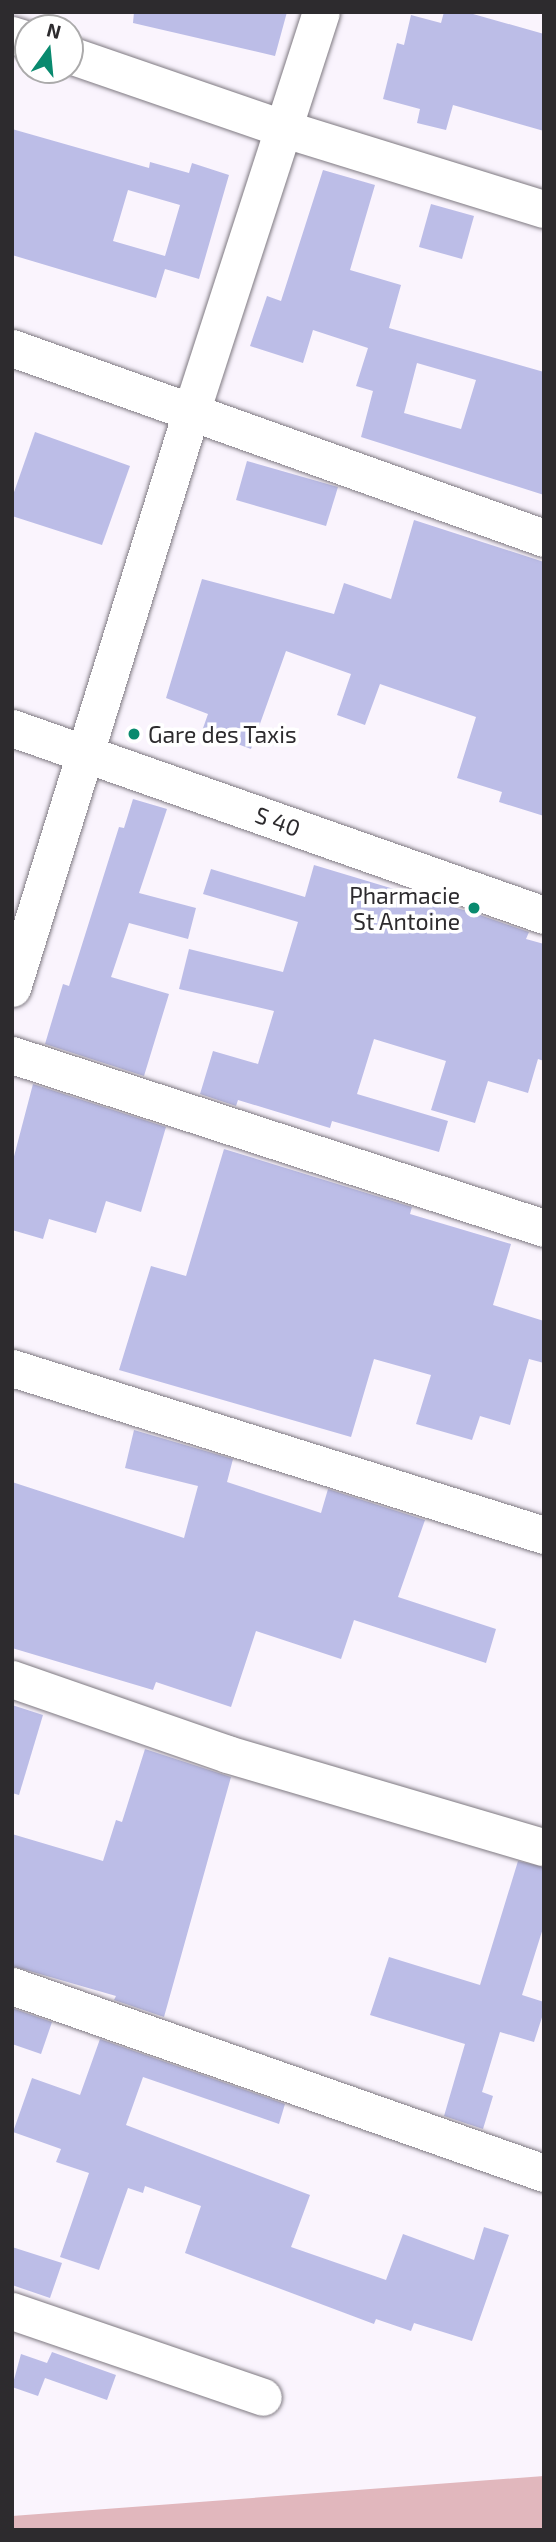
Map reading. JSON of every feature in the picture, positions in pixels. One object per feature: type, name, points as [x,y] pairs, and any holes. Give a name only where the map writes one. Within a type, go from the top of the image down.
[{"type":"street","points":[[12,988],[88,753],[192,409],[321,12]]},
{"type":"street","points":[[84,60],[285,129],[544,209]]},
{"type":"street","points":[[12,348],[192,409],[544,538]]},
{"type":"street","name":"S 40","points":[[12,729],[88,753],[544,915]]},
{"type":"street","points":[[12,1055],[544,1228]]},
{"type":"street","points":[[12,1368],[544,1535]]},
{"type":"street","points":[[12,1679],[227,1754],[544,1847]]},
{"type":"street","points":[[12,1986],[544,2173]]},
{"type":"street","points":[[12,2311],[263,2397]]},
{"type":"shaded area","points":[[544,2476],[544,2530],[12,2530],[12,2516]]},
{"type":"building","points":[[134,12],[287,12],[275,56],[133,23]]},
{"type":"building","points":[[444,12],[466,12],[544,34],[544,131],[453,105],[446,130],[417,123],[420,109],[383,99],[397,43],[404,45],[411,15],[441,23]]},
{"type":"building","points":[[12,129],[149,168],[150,162],[189,173],[192,163],[229,175],[199,279],[165,269],[156,298],[12,255]],"holes":[[[128,190],[180,205],[165,256],[113,241]]]},
{"type":"building","points":[[323,170],[375,185],[350,270],[401,285],[389,328],[544,372],[544,495],[361,437],[373,391],[356,386],[368,348],[313,330],[303,363],[250,346],[267,296],[281,301]],"holes":[[[417,363],[476,380],[461,429],[404,413]]]},
{"type":"building","points":[[431,204],[474,216],[462,259],[419,247]]},
{"type":"building","points":[[35,432],[130,466],[102,545],[12,516],[12,498]]},
{"type":"building","points":[[247,461],[338,487],[326,526],[236,500]]},
{"type":"building","points":[[414,520],[544,562],[544,816],[499,802],[502,792],[457,778],[476,717],[380,684],[365,725],[337,715],[351,674],[286,651],[251,749],[202,731],[208,714],[166,698],[202,579],[334,614],[344,583],[391,599]]},
{"type":"building","points":[[133,799],[167,809],[139,893],[196,908],[188,939],[129,923],[111,977],[169,994],[144,1076],[45,1044],[63,984],[69,986],[119,827],[124,828]]},
{"type":"building","points":[[314,865],[477,914],[529,932],[526,939],[544,944],[544,1061],[538,1059],[528,1093],[488,1081],[475,1123],[431,1110],[446,1061],[374,1039],[357,1094],[448,1121],[439,1152],[332,1121],[330,1128],[238,1100],[236,1106],[200,1094],[213,1051],[258,1064],[274,1011],[179,989],[189,949],[283,972],[298,922],[203,894],[211,869],[305,897]]},
{"type":"building","points":[[33,1084],[166,1127],[141,1212],[106,1201],[96,1233],[49,1219],[43,1239],[12,1230],[12,1164]]},
{"type":"building","points":[[224,1149],[412,1207],[410,1214],[511,1244],[493,1305],[544,1321],[544,1363],[529,1359],[510,1425],[480,1416],[472,1440],[416,1424],[431,1375],[374,1359],[351,1437],[119,1370],[151,1266],[186,1276]]},
{"type":"building","points":[[134,1430],[233,1459],[227,1482],[321,1513],[328,1489],[425,1520],[398,1597],[496,1629],[486,1663],[354,1620],[341,1659],[256,1631],[231,1707],[156,1682],[153,1690],[12,1648],[12,1482],[184,1538],[198,1486],[125,1468]]},
{"type":"building","points":[[12,1705],[43,1715],[19,1795],[12,1793]]},
{"type":"building","points":[[145,1749],[231,1777],[164,2017],[114,2000],[116,1996],[12,1966],[12,1834],[103,1861],[116,1820],[122,1822]]},
{"type":"building","points":[[518,1861],[544,1867],[544,1925],[522,1995],[544,2002],[544,2011],[534,2042],[500,2032],[482,2092],[493,2096],[483,2129],[444,2116],[465,2044],[370,2015],[389,1957],[480,1985]]},
{"type":"building","points":[[12,2008],[52,2022],[41,2054],[12,2044]]},
{"type":"building","points":[[100,2039],[285,2104],[279,2124],[143,2077],[126,2125],[310,2195],[291,2247],[386,2280],[403,2234],[474,2260],[484,2227],[509,2235],[472,2341],[414,2323],[411,2331],[376,2319],[374,2324],[185,2253],[201,2206],[145,2186],[143,2193],[128,2188],[99,2270],[60,2257],[89,2173],[56,2162],[61,2149],[13,2132],[32,2078],[80,2095]]},
{"type":"building","points":[[12,2247],[62,2263],[50,2298],[12,2285]]},
{"type":"building","points":[[52,2352],[116,2375],[107,2400],[45,2378],[38,2396],[12,2387],[21,2354],[47,2363]]},
{"type":"place","name":"Gare des Taxis","points":[[134,734]]},
{"type":"place","name":"Pharmacie St Antoine","points":[[474,908]]}]
